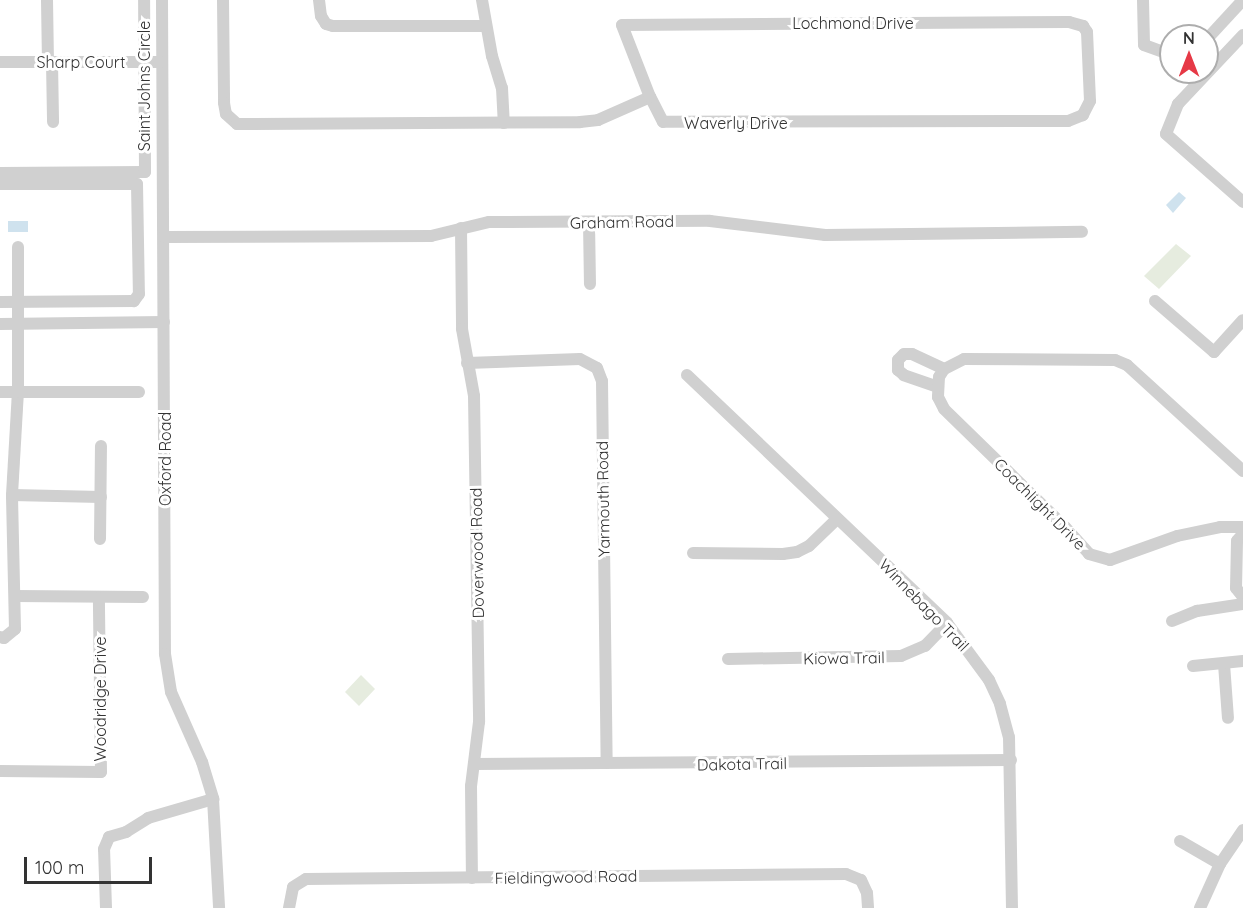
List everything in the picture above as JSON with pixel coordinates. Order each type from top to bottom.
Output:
[{"type":"street","points":[[47,0],[53,122]]},
{"type":"street","name":"Saint Johns Circle","points":[[144,0],[144,172]]},
{"type":"street","name":"Oxford Road","points":[[162,0],[167,674],[175,704],[202,762],[213,799],[219,908]]},
{"type":"street","points":[[223,0],[224,103],[230,120],[248,125],[598,120],[650,97]]},
{"type":"street","points":[[319,0],[321,16],[326,24],[333,26],[486,26]]},
{"type":"street","points":[[482,0],[486,26],[502,88],[504,123]]},
{"type":"street","points":[[1143,0],[1144,45],[1159,51]]},
{"type":"street","points":[[1219,26],[1243,0]]},
{"type":"street","name":"Lochmond Drive","points":[[622,26],[1069,22],[1083,26],[1088,38],[1090,101],[1083,116]]},
{"type":"street","name":"Waverly Drive","points":[[622,26],[658,117],[663,122],[672,124],[1068,121],[1083,116]]},
{"type":"street","points":[[1243,35],[1178,104],[1166,134],[1243,202]]},
{"type":"street","name":"Sharp Court","points":[[0,62],[162,62]]},
{"type":"street","name":"Saint Johns Circle","points":[[0,173],[163,172]]},
{"type":"street","points":[[0,184],[137,184],[139,298],[134,301],[0,302]]},
{"type":"street","name":"Graham Road","points":[[164,237],[431,236],[489,222],[710,220],[825,235],[1082,232]]},
{"type":"street","points":[[589,222],[590,284]]},
{"type":"street","name":"Doverwood Road","points":[[461,228],[462,329],[474,396],[476,509],[479,722],[471,786],[472,878]]},
{"type":"street","points":[[0,637],[4,638],[15,629],[12,495],[18,392],[18,247]]},
{"type":"street","points":[[1155,301],[1214,352],[1243,320]]},
{"type":"street","points":[[0,324],[164,322]]},
{"type":"street","points":[[944,369],[907,353],[898,360],[898,370],[904,375],[938,387],[944,369],[964,358],[1102,358],[1116,360],[1127,365],[1243,471]]},
{"type":"street","name":"Yarmouth Road","points":[[467,363],[580,359],[597,368],[602,381],[607,763]]},
{"type":"street","name":"Winnebago Trail","points":[[687,375],[947,623],[989,680],[1005,721],[1011,760],[1012,908]]},
{"type":"street","name":"Coachlight Drive","points":[[938,387],[938,398],[944,409],[1065,526],[1089,554],[1100,559],[1122,557],[1148,545],[1203,530],[1243,527]]},
{"type":"street","points":[[0,392],[139,392]]},
{"type":"street","points":[[100,540],[101,446]]},
{"type":"street","points":[[12,495],[101,497]]},
{"type":"street","points":[[693,553],[783,554],[797,552],[809,546],[837,519]]},
{"type":"street","points":[[1243,534],[1237,542],[1236,588],[1243,597]]},
{"type":"street","points":[[15,596],[143,597]]},
{"type":"street","name":"Woodridge Drive","points":[[0,771],[101,772],[99,598]]},
{"type":"street","points":[[1172,621],[1197,611],[1243,604]]},
{"type":"street","name":"Kiowa Trail","points":[[729,659],[901,656],[925,646],[947,623]]},
{"type":"street","points":[[1192,666],[1243,661]]},
{"type":"street","points":[[1224,664],[1228,718]]},
{"type":"street","name":"Dakota Trail","points":[[474,764],[1011,760]]},
{"type":"street","points":[[106,908],[104,849],[109,837],[126,832],[148,818],[213,799]]},
{"type":"street","points":[[1200,908],[1220,864],[1243,830]]},
{"type":"street","points":[[1180,841],[1220,864]]},
{"type":"street","name":"Fieldingwood Road","points":[[290,908],[293,887],[306,879],[846,874],[861,880],[867,893],[868,908]]},
{"type":"shaded area","points":[[1176,244],[1191,256],[1159,289],[1144,276]]},
{"type":"shaded area","points":[[361,675],[375,689],[359,706],[345,692]]},
{"type":"water","points":[[1179,192],[1186,198],[1173,213],[1166,205]]},
{"type":"water","points":[[8,221],[28,221],[28,232],[8,232]]}]
